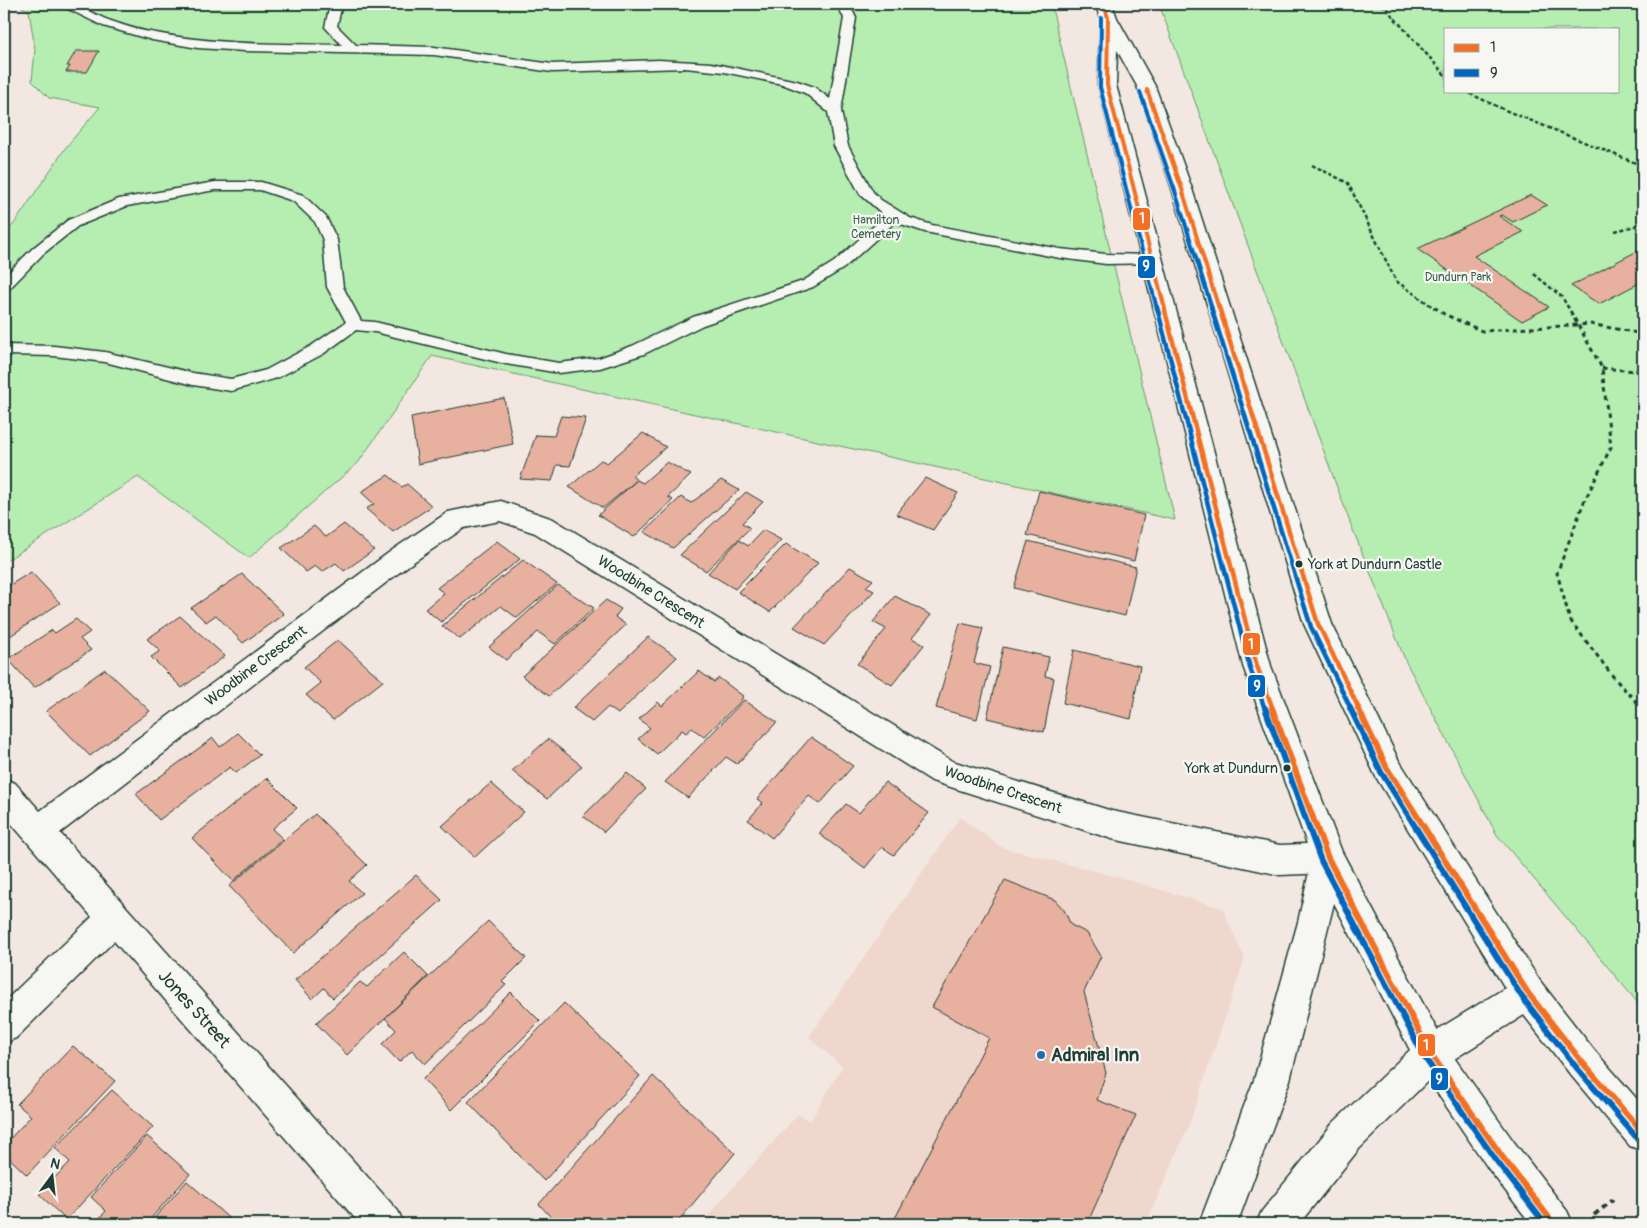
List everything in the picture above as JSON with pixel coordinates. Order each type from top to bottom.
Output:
[{"type":"main road","points":[[1106,11],[1107,85],[1257,666],[1328,858],[1431,1054],[1501,1155],[1554,1224]]},
{"type":"main road","points":[[1106,11],[1146,86],[1179,180],[1318,624],[1387,768],[1528,993],[1582,1062],[1643,1133]]},
{"type":"main road","name":"Woodbine Crescent","points":[[38,832],[400,558],[457,519],[501,511],[544,526],[943,772],[1112,825],[1280,860],[1328,858]]},
{"type":"main road","name":"Jones Street","points":[[4,793],[385,1224]]},
{"type":"main road","points":[[1218,1224],[1272,1080],[1314,922],[1328,858]]},
{"type":"main road","points":[[4,1026],[114,918]]},
{"type":"main road","points":[[1275,1224],[1346,1136],[1431,1054],[1528,993]]},
{"type":"lane","points":[[64,4],[86,16],[136,33],[224,48],[352,48],[436,51],[504,63],[554,68],[662,64],[726,67],[802,85],[820,95],[834,111]]},
{"type":"lane","points":[[336,4],[331,28],[352,48]]},
{"type":"lane","points":[[843,4],[850,18],[834,111],[841,146],[867,194],[894,215],[911,224],[1008,245],[1118,261],[1153,260]]},
{"type":"lane","points":[[4,286],[38,251],[73,223],[124,202],[215,186],[261,186],[298,198],[321,220],[330,240],[336,287],[354,322],[353,325]]},
{"type":"lane","points":[[4,350],[54,351],[105,356],[193,379],[231,385],[271,374],[317,350],[353,325],[375,327],[506,359],[559,368],[600,363],[638,350],[698,321],[808,284],[839,264],[894,215]]},
{"type":"path","points":[[1382,4],[1444,74]]},
{"type":"path","points":[[1466,92],[1504,110],[1643,166]]},
{"type":"path","points":[[1312,165],[1348,183],[1396,281],[1444,314],[1482,331],[1590,324],[1643,334]]},
{"type":"path","points":[[1615,231],[1643,224]]},
{"type":"path","points":[[1534,274],[1562,297],[1602,368],[1611,447],[1584,502],[1557,573],[1570,620],[1614,679],[1643,709]]},
{"type":"path","points":[[1602,368],[1636,371],[1643,365]]},
{"type":"path","points":[[1588,1219],[1613,1200]]},
{"type":"shaded area","points":[[960,817],[1001,847],[1122,878],[1222,908],[1245,958],[1189,1125],[1146,1224],[700,1224],[798,1114],[810,1121],[842,1067],[809,1037]]},
{"type":"green space","name":"Hamilton Cemetery","points":[[17,4],[1051,4],[1175,520],[432,356],[358,463],[249,558],[138,477],[4,562],[4,233],[14,224],[66,147],[100,107],[49,98],[32,81],[35,49],[29,11]]},
{"type":"green space","name":"Dundurn Park","points":[[1159,4],[1643,4],[1643,1009],[1497,835],[1406,662],[1351,525]]},
{"type":"building","points":[[76,51],[99,51],[87,72],[66,72],[70,66],[67,66]]},
{"type":"building","points":[[1531,195],[1547,205],[1513,222],[1502,215],[1499,216],[1523,232],[1474,256],[1549,307],[1522,321],[1417,249]]},
{"type":"building","points":[[1643,248],[1643,281],[1599,304],[1571,286]]},
{"type":"building","points":[[504,398],[513,444],[418,464],[411,417]]},
{"type":"building","points":[[561,416],[586,418],[570,466],[557,465],[552,481],[520,479],[536,435],[554,436]]},
{"type":"building","points":[[643,433],[666,447],[632,476],[637,480],[603,508],[569,487],[601,460],[607,463]]},
{"type":"building","points":[[667,462],[691,475],[668,497],[673,500],[634,537],[598,515],[637,480],[643,483]]},
{"type":"building","points":[[388,475],[402,487],[407,484],[432,506],[393,532],[366,509],[374,504],[361,492]]},
{"type":"building","points":[[925,478],[958,493],[933,530],[896,514]]},
{"type":"building","points":[[721,480],[739,490],[673,548],[644,532],[681,497],[691,503]]},
{"type":"building","points":[[1039,491],[1144,515],[1134,561],[1027,535]]},
{"type":"building","points":[[746,492],[763,502],[742,523],[750,528],[706,571],[680,555]]},
{"type":"building","points":[[344,524],[374,550],[344,571],[336,563],[322,572],[315,566],[306,572],[281,548],[314,526],[326,537]]},
{"type":"building","points":[[763,530],[781,540],[735,589],[708,573],[739,540],[748,546]]},
{"type":"building","points":[[497,541],[520,559],[441,622],[425,609],[444,593],[437,588]]},
{"type":"building","points":[[1028,541],[1136,567],[1125,616],[1014,588]]},
{"type":"building","points":[[786,544],[818,563],[770,612],[738,592]]},
{"type":"building","points":[[523,560],[557,584],[517,618],[501,606],[460,639],[442,626]]},
{"type":"building","points":[[850,567],[873,580],[866,587],[874,591],[824,645],[794,627]]},
{"type":"building","points":[[31,572],[60,603],[4,640],[4,599],[11,594],[5,588]]},
{"type":"building","points":[[242,574],[284,614],[243,643],[216,615],[206,622],[191,608]]},
{"type":"building","points":[[558,585],[594,608],[555,644],[538,632],[506,660],[489,647]]},
{"type":"building","points":[[895,596],[931,615],[912,638],[924,645],[892,685],[857,664],[886,629],[873,622]]},
{"type":"building","points":[[606,600],[621,609],[615,617],[626,625],[549,696],[522,676]]},
{"type":"building","points":[[180,616],[225,656],[182,688],[151,657],[160,651],[147,639]]},
{"type":"building","points":[[76,619],[90,632],[80,639],[91,650],[34,688],[8,659],[52,630],[55,633]]},
{"type":"building","points":[[960,623],[983,628],[974,663],[990,667],[977,719],[936,708]]},
{"type":"building","points":[[648,637],[677,657],[618,714],[608,707],[592,722],[573,708]]},
{"type":"building","points":[[338,640],[383,681],[333,720],[306,695],[321,683],[304,667]]},
{"type":"building","points":[[1003,647],[1049,657],[1045,676],[1054,678],[1044,732],[987,718]]},
{"type":"building","points":[[1074,650],[1140,666],[1131,719],[1063,703]]},
{"type":"building","points":[[105,669],[150,711],[90,756],[46,711]]},
{"type":"building","points":[[699,671],[714,682],[719,678],[743,696],[741,701],[704,737],[692,728],[686,733],[682,730],[657,754],[638,739],[650,728],[639,719],[658,702],[662,706]]},
{"type":"building","points":[[744,700],[777,722],[737,764],[726,757],[688,798],[665,782]]},
{"type":"building","points":[[238,733],[260,755],[236,773],[230,767],[159,820],[136,794],[213,738],[220,747]]},
{"type":"building","points":[[811,737],[853,766],[820,804],[809,796],[772,838],[748,820],[763,803],[757,799]]},
{"type":"building","points":[[548,739],[582,766],[547,799],[512,771]]},
{"type":"building","points":[[627,773],[646,789],[604,832],[583,816]]},
{"type":"building","points":[[267,778],[297,808],[272,829],[283,839],[233,881],[192,838]]},
{"type":"building","points":[[885,782],[929,813],[894,855],[882,847],[865,868],[819,834],[846,804],[859,813]]},
{"type":"building","points":[[491,783],[524,812],[475,857],[442,826]]},
{"type":"building","points":[[315,814],[367,865],[349,881],[362,893],[293,953],[229,886]]},
{"type":"building","points":[[416,875],[442,900],[333,998],[324,988],[312,999],[295,980]]},
{"type":"building","name":"Admiral Inn","points":[[1005,880],[1055,900],[1064,910],[1071,925],[1087,933],[1101,956],[1084,992],[1106,1073],[1097,1100],[1136,1115],[1087,1224],[892,1224],[989,1038],[932,1007]]},
{"type":"building","points":[[488,921],[526,958],[502,982],[506,985],[425,1064],[412,1050],[399,1062],[382,1044],[396,1030],[385,1018]]},
{"type":"building","points":[[404,952],[428,976],[347,1055],[316,1023],[360,982],[367,987]]},
{"type":"building","points":[[511,992],[540,1021],[451,1110],[423,1079]]},
{"type":"building","points":[[564,1003],[640,1076],[544,1181],[468,1102]]},
{"type":"building","points":[[73,1046],[115,1081],[27,1175],[4,1153],[4,1145],[31,1116],[17,1104]]},
{"type":"building","points":[[653,1076],[735,1153],[676,1224],[557,1224],[539,1204]]},
{"type":"building","points":[[112,1090],[153,1127],[66,1220],[39,1194],[70,1162],[55,1148]]},
{"type":"building","points":[[147,1136],[190,1174],[146,1224],[94,1224],[106,1211],[91,1197]]},
{"type":"building","points":[[187,1181],[233,1222],[232,1224],[149,1224]]},
{"type":"transit line","name":"1","points":[[1104,4],[1108,18],[1107,85],[1257,666],[1328,858],[1431,1054],[1501,1155],[1554,1224]]},
{"type":"transit line","name":"9","points":[[1101,18],[1100,87],[1250,668],[1321,861],[1425,1058],[1495,1159],[1545,1224]]},
{"type":"transit line","name":"1","points":[[1147,90],[1182,189],[1318,624],[1387,768],[1528,993],[1582,1062],[1643,1133]]},
{"type":"transit line","name":"9","points":[[1140,92],[1175,191],[1311,627],[1381,772],[1522,997],[1576,1067],[1637,1138]]},
{"type":"place","name":"York at Dundurn Castle","points":[[1299,564]]},
{"type":"place","name":"York at Dundurn","points":[[1287,768]]},
{"type":"place","name":"Admiral Inn","points":[[1041,1055]]}]
